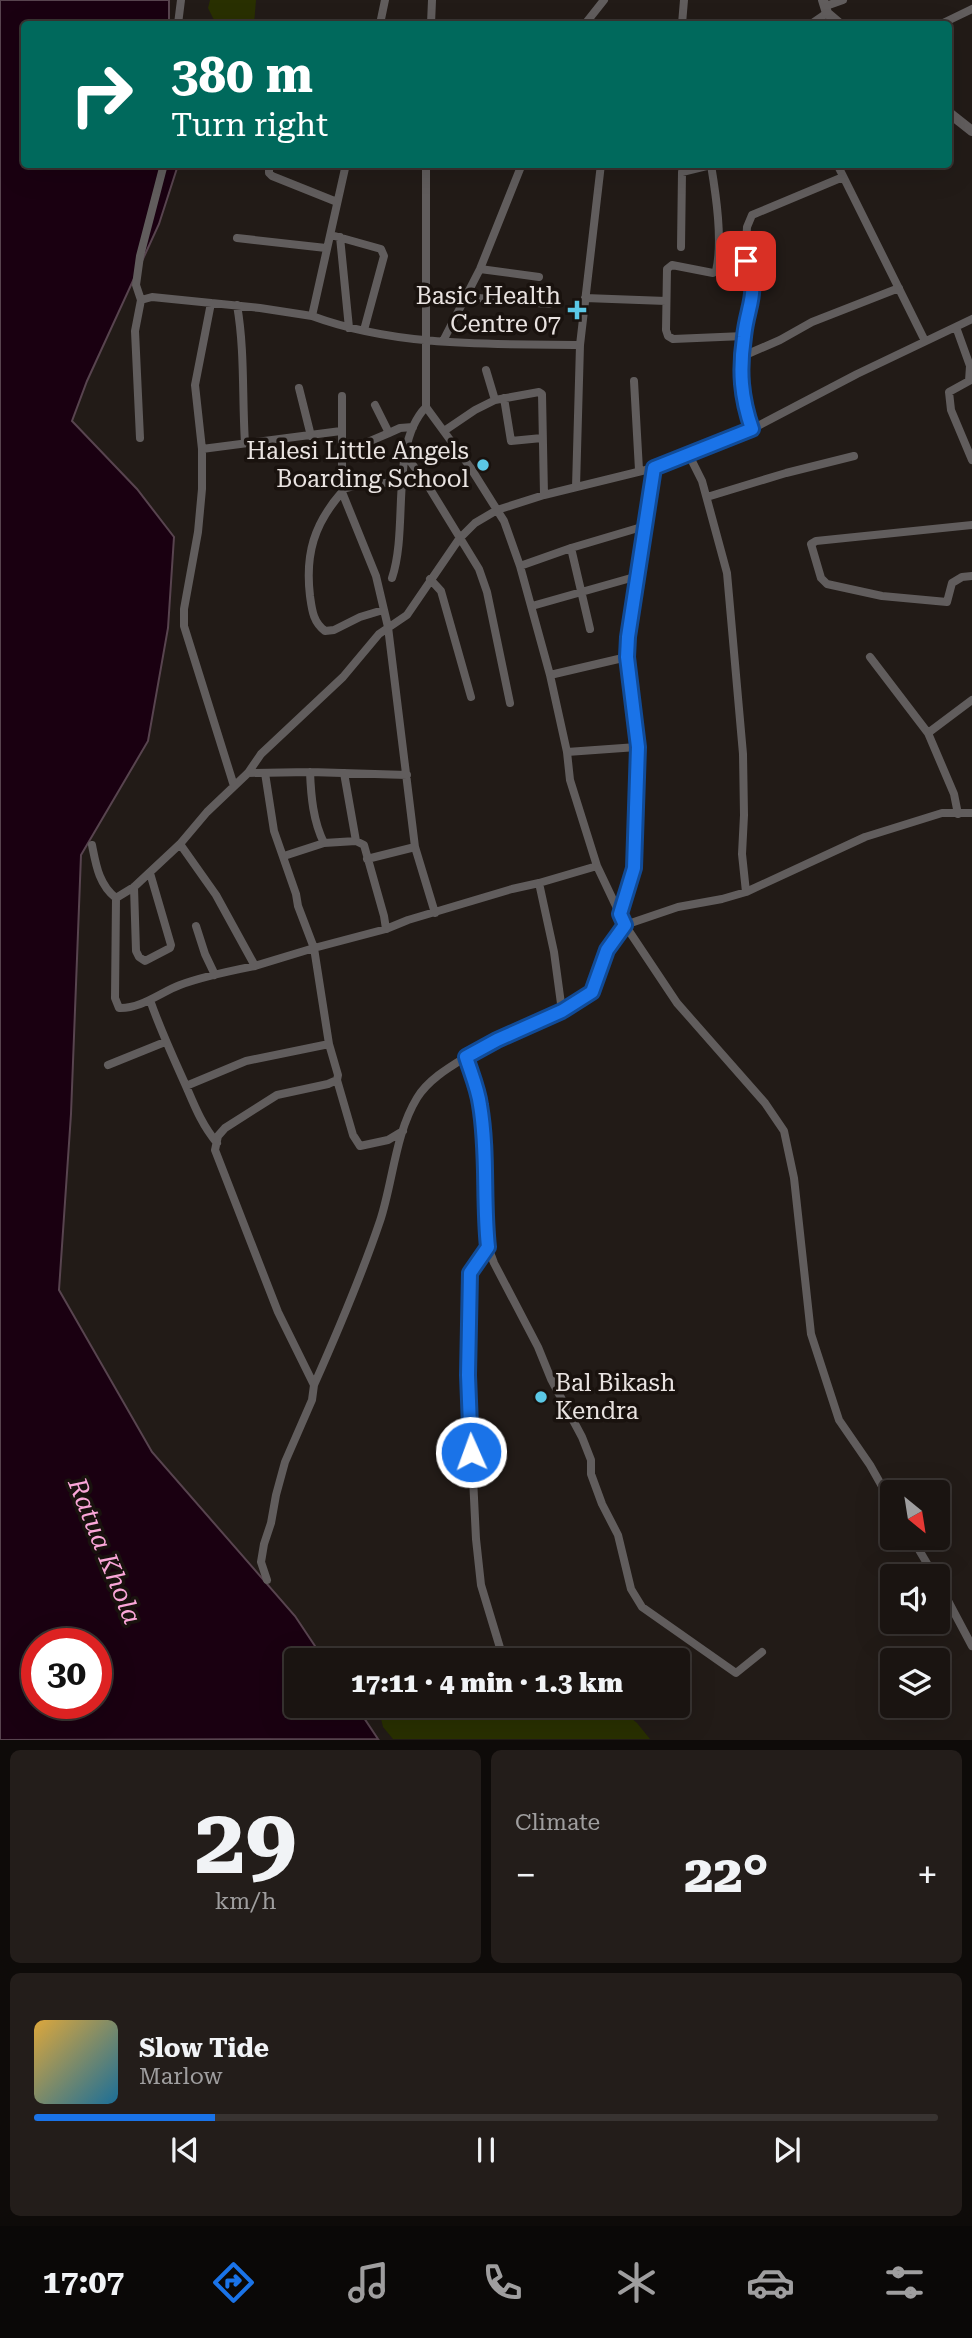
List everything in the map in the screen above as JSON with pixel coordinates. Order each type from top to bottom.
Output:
[{"type":"street","points":[[178,21],[181,0]]},
{"type":"street","points":[[381,21],[385,0]]},
{"type":"street","points":[[431,21],[432,0]]},
{"type":"street","points":[[587,21],[604,0]]},
{"type":"street","points":[[682,21],[684,0]]},
{"type":"street","points":[[813,21],[825,7],[843,0]]},
{"type":"street","points":[[825,7],[837,21]]},
{"type":"street","points":[[947,21],[972,9]]},
{"type":"street","points":[[952,115],[972,131]]},
{"type":"street","points":[[140,438],[135,331],[141,300],[136,285],[140,256],[163,168]]},
{"type":"street","points":[[270,168],[272,176],[337,202]]},
{"type":"street","points":[[345,168],[337,202],[336,236],[349,328]]},
{"type":"street","points":[[426,168],[426,407],[470,467],[504,521],[520,566],[550,675],[568,752],[570,780],[597,866],[625,925],[677,1003],[765,1103],[784,1130],[794,1178],[811,1334],[839,1420],[880,1483]]},
{"type":"street","points":[[443,341],[480,269],[520,168]]},
{"type":"street","points":[[576,487],[580,345],[600,168]]},
{"type":"street","points":[[681,247],[682,172],[700,168]]},
{"type":"street","points":[[713,168],[718,262],[716,271],[713,273],[672,265],[667,269],[666,330],[668,336],[673,339],[744,336]]},
{"type":"street","points":[[839,168],[925,341]]},
{"type":"street","points":[[752,429],[741,385],[744,336],[754,286],[746,261],[747,228],[752,215],[844,177]]},
{"type":"street","points":[[312,316],[326,248],[336,236]]},
{"type":"street","points":[[336,236],[381,249],[384,256],[364,330]]},
{"type":"street","points":[[237,238],[326,248]]},
{"type":"street","points":[[718,262],[746,261]]},
{"type":"street","points":[[480,269],[539,277]]},
{"type":"street","points":[[743,356],[812,322],[900,288]]},
{"type":"street","points":[[141,300],[152,297],[237,305],[312,316],[349,328],[395,337],[580,345]]},
{"type":"street","points":[[467,297],[549,304]]},
{"type":"street","points":[[584,298],[666,301]]},
{"type":"street","points":[[211,303],[195,385],[202,449],[202,489],[184,626],[234,786]]},
{"type":"street","points":[[237,305],[243,344],[242,403],[245,443]]},
{"type":"street","points":[[116,898],[134,887],[180,844],[207,812],[248,773],[261,754],[343,677],[388,627],[407,615],[459,539],[475,523],[497,510],[544,495],[654,468],[689,455],[752,429],[972,319]]},
{"type":"street","points":[[956,327],[970,366],[969,381],[949,392],[951,410],[971,457]]},
{"type":"street","points":[[486,370],[500,399],[511,441],[542,438]]},
{"type":"street","points":[[634,381],[639,470]]},
{"type":"street","points":[[299,388],[311,436]]},
{"type":"street","points":[[444,431],[475,410],[500,399],[539,392],[542,394],[544,495]]},
{"type":"street","points":[[342,396],[342,491],[370,558],[388,627],[415,847],[435,913]]},
{"type":"street","points":[[375,405],[389,433]]},
{"type":"street","points":[[392,578],[399,540],[405,454],[418,415],[426,407]]},
{"type":"street","points":[[342,453],[400,428],[413,427]]},
{"type":"street","points":[[202,449],[341,431]]},
{"type":"street","points":[[405,454],[479,569],[487,593],[510,703]]},
{"type":"street","points":[[689,455],[707,497],[727,573],[743,754],[742,854],[746,892]]},
{"type":"street","points":[[707,497],[786,473],[854,457]]},
{"type":"street","points":[[620,914],[634,868],[638,747],[627,657],[654,468]]},
{"type":"street","points":[[383,610],[360,617],[334,630],[325,631],[313,617],[309,557],[315,534],[328,508],[342,491],[366,483],[403,483]]},
{"type":"street","points":[[972,525],[816,541],[811,544],[821,578],[827,584],[882,596],[947,602],[952,583],[962,577],[972,576]]},
{"type":"street","points":[[520,566],[645,526]]},
{"type":"street","points":[[571,548],[590,629]]},
{"type":"street","points":[[531,607],[638,576]]},
{"type":"street","points":[[430,579],[441,591],[471,697]]},
{"type":"street","points":[[550,675],[627,657]]},
{"type":"street","points":[[870,657],[928,733],[954,794],[958,814]]},
{"type":"street","points":[[928,733],[972,700]]},
{"type":"street","points":[[568,752],[638,747]]},
{"type":"street","points":[[310,772],[316,818],[324,843]]},
{"type":"street","points":[[248,773],[407,775]]},
{"type":"street","points":[[265,773],[274,831],[314,948],[329,1044],[353,1135],[360,1146],[388,1140],[403,1131]]},
{"type":"street","points":[[344,773],[356,841]]},
{"type":"street","points":[[267,1580],[261,1562],[285,1462],[312,1400],[314,1385],[353,1295],[380,1219],[403,1131],[417,1098],[423,1091],[447,1069],[466,1057],[562,1011],[592,992],[607,950],[625,925],[678,907],[746,892],[865,837],[942,813],[972,813]]},
{"type":"street","points":[[284,856],[324,843],[356,841],[363,845],[386,929]]},
{"type":"street","points":[[180,844],[216,895],[255,966]]},
{"type":"street","points":[[92,845],[102,883],[116,898]]},
{"type":"street","points":[[367,859],[415,847]]},
{"type":"street","points":[[116,898],[115,998],[120,1008],[126,1009],[180,985],[386,929],[512,889],[597,866]]},
{"type":"street","points":[[134,887],[136,951],[145,961],[171,945],[150,873]]},
{"type":"street","points":[[539,883],[554,952],[562,1011]]},
{"type":"street","points":[[197,926],[205,954],[215,975]]},
{"type":"street","points":[[150,1000],[165,1042],[204,1127],[217,1143]]},
{"type":"street","points":[[108,1065],[165,1042]]},
{"type":"street","points":[[186,1086],[246,1061],[329,1044]]},
{"type":"street","points":[[466,1057],[480,1103],[487,1188],[485,1220],[488,1247],[582,1437],[602,1504],[618,1535],[631,1589],[642,1607],[736,1674],[762,1652]]},
{"type":"street","points":[[314,1385],[278,1312],[215,1150],[218,1136],[225,1128],[277,1095],[337,1080]]},
{"type":"street","points":[[488,1247],[470,1273],[468,1375],[476,1539],[481,1585],[500,1648]]},
{"type":"street","points":[[950,1605],[972,1646]]},
{"type":"green space","points":[[210,0],[256,0],[254,21],[214,21],[208,8]]},
{"type":"green space","points":[[381,1718],[631,1718],[650,1739],[393,1739],[383,1727]]},
{"type":"water","name":"Ratua Khola","points":[[0,0],[169,0],[169,21],[21,21],[21,168],[177,168],[159,224],[87,381],[72,421],[137,489],[174,537],[168,628],[148,741],[81,855],[71,1114],[59,1290],[152,1452],[295,1616],[316,1648],[284,1648],[284,1718],[364,1718],[378,1739],[0,1740]]},
{"type":"place","name":"Basic Health Centre 07","points":[[577,310]]},
{"type":"place","name":"Halesi Little Angels Boarding School","points":[[483,465]]},
{"type":"place","name":"Bal Bikash Kendra","points":[[541,1397]]},
{"type":"route","points":[[471,1452],[468,1375],[470,1273],[488,1247],[485,1220],[487,1188],[480,1103],[466,1057],[562,1011],[592,992],[607,950],[625,925],[620,914],[634,868],[638,747],[627,657],[628,637],[654,468],[752,429],[741,385],[744,336],[754,286],[746,261]]}]
